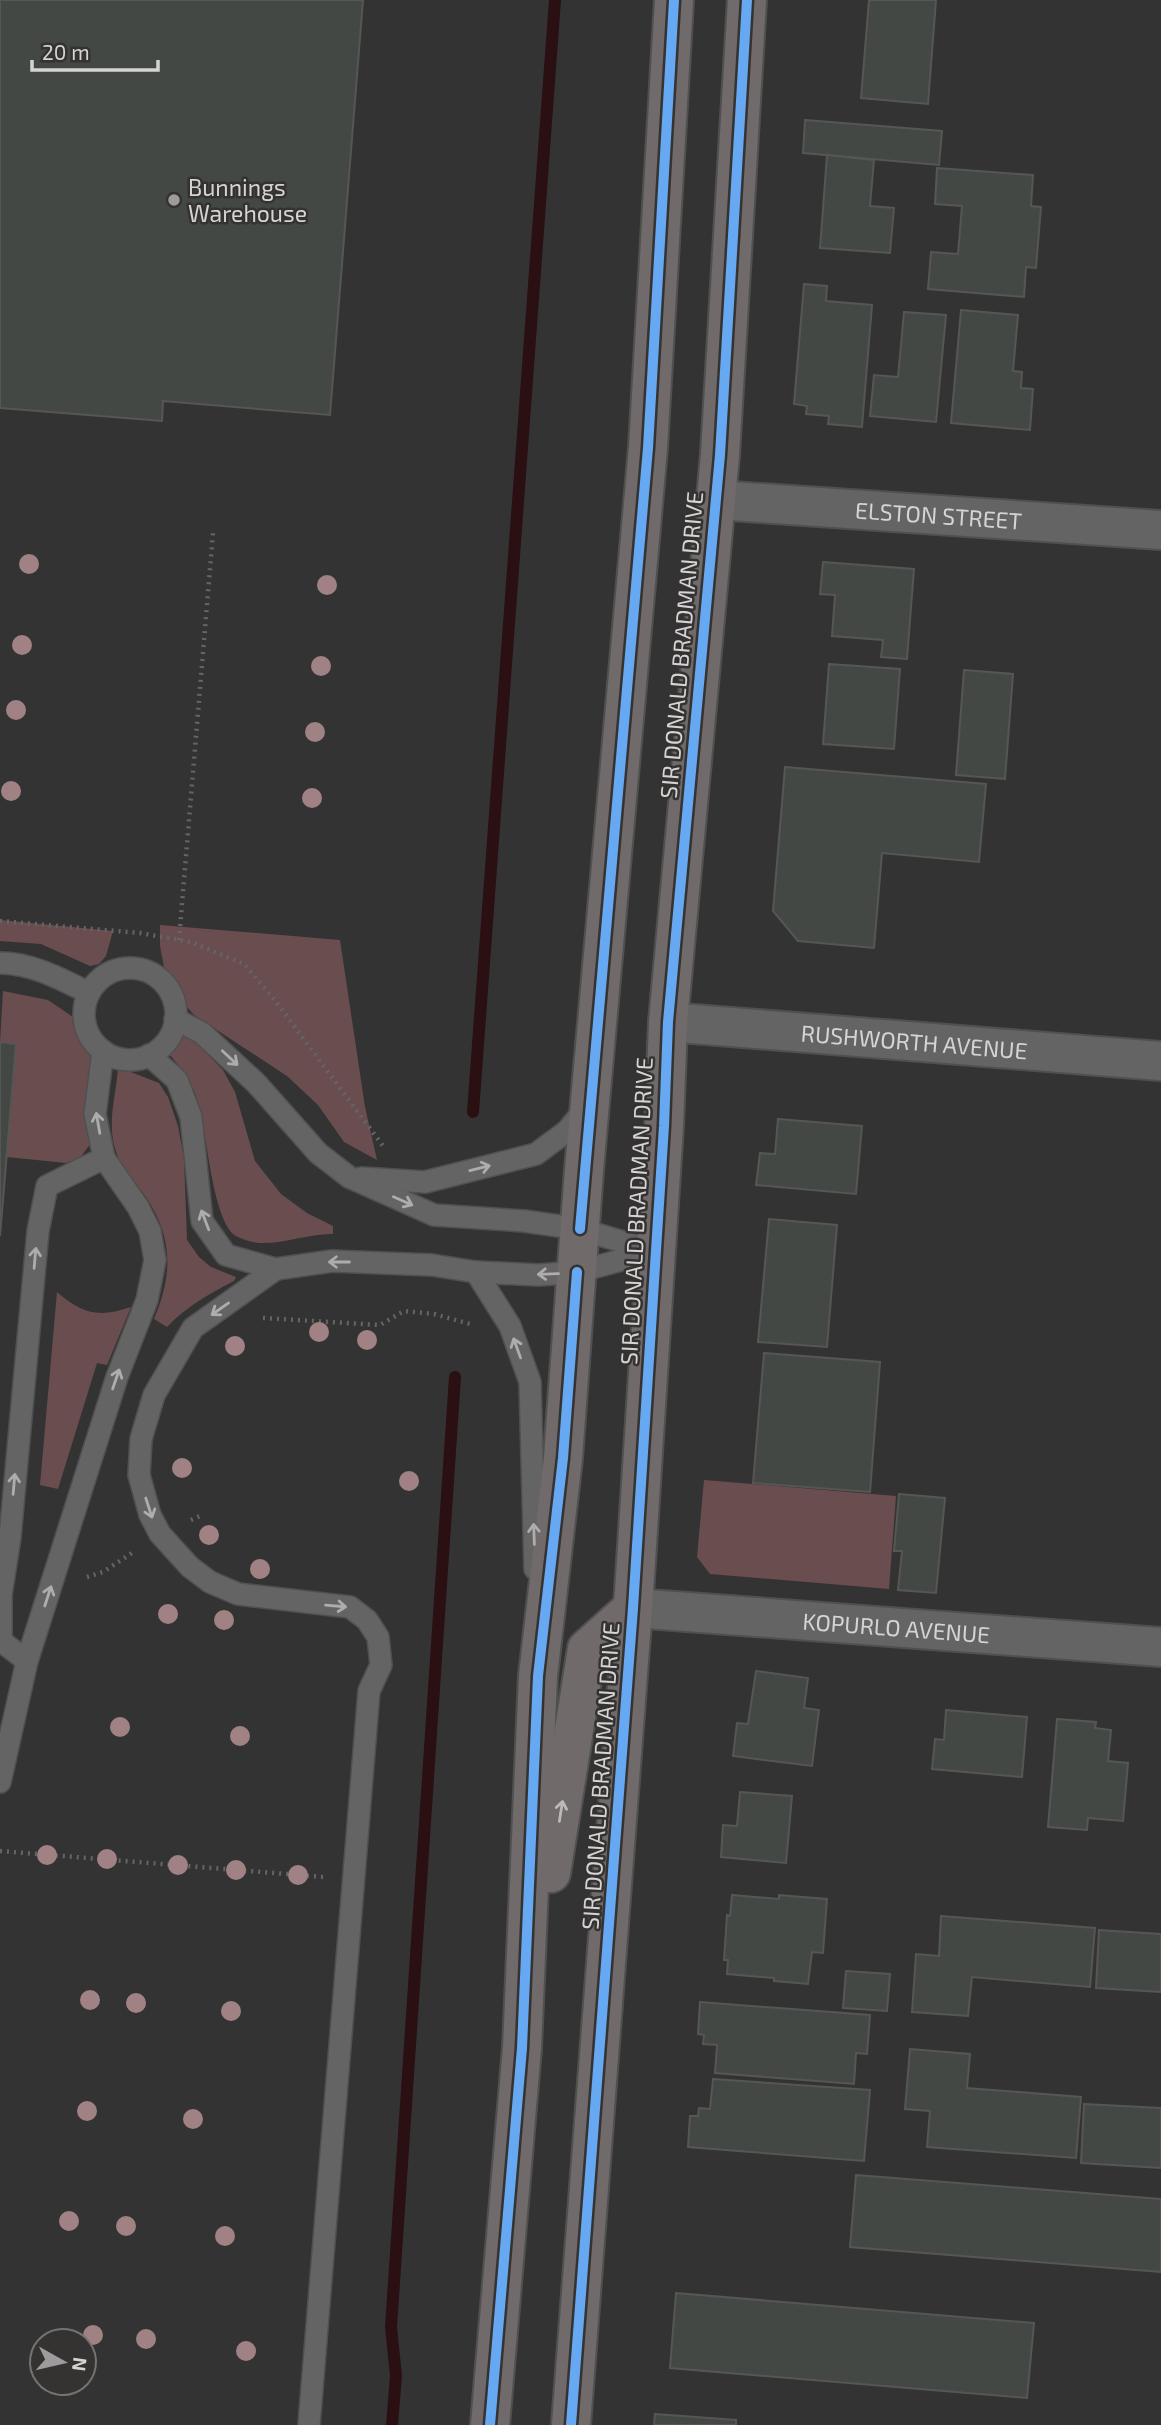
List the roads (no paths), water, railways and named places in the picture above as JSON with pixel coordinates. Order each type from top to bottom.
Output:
[{"type":"main road","points":[[490,2425],[522,2048],[538,1676],[563,1458],[590,1103],[648,448],[674,0]]},
{"type":"main road","name":"SIR DONALD BRADMAN DRIVE","points":[[571,2425],[634,1608],[668,1022],[720,456],[747,0]]},
{"type":"main road","points":[[522,2048],[587,1649],[634,1608]]},
{"type":"street","name":"ELSTON STREET","points":[[715,499],[1161,530]]},
{"type":"street","name":"RUSHWORTH AVENUE","points":[[668,1022],[1161,1061]]},
{"type":"street","name":"KOPURLO AVENUE","points":[[634,1608],[1161,1647]]},
{"type":"lane","points":[[0,963],[47,972],[89,993]]},
{"type":"lane","points":[[125,968],[139,969],[153,975],[165,985],[173,998],[175,1019],[167,1041],[142,1058],[127,1060],[103,1051],[90,1037],[85,1023],[84,1008],[89,993],[97,981],[125,968]]},
{"type":"lane","points":[[175,1019],[202,1033],[256,1083],[318,1153],[348,1177],[433,1215],[524,1221],[580,1229],[655,1251]]},
{"type":"lane","points":[[0,1782],[27,1661],[117,1377],[146,1300],[155,1260],[150,1231],[138,1207],[104,1158],[95,1114],[103,1051]]},
{"type":"lane","points":[[149,1055],[177,1080],[191,1117],[202,1221],[226,1255],[276,1269],[332,1261],[432,1265],[476,1272],[519,1273],[577,1272],[655,1251]]},
{"type":"lane","points":[[348,1177],[425,1182],[536,1154],[567,1132],[590,1103]]},
{"type":"lane","points":[[27,1661],[1,1641],[1,1595],[10,1537],[38,1231],[47,1186],[104,1158]]},
{"type":"lane","points":[[276,1269],[193,1328],[154,1395],[141,1439],[139,1475],[150,1515],[160,1534],[190,1567],[210,1582],[238,1594],[350,1607],[368,1620],[378,1637],[381,1665],[369,1691],[309,2425]]},
{"type":"lane","points":[[476,1272],[510,1326],[530,1382],[538,1676]]},
{"type":"waterway","points":[[473,1112],[555,0]]},
{"type":"waterway","points":[[392,2425],[396,2376],[391,2327],[455,1377]]},
{"type":"place","name":"Bunnings Warehouse","points":[[174,200]]}]
